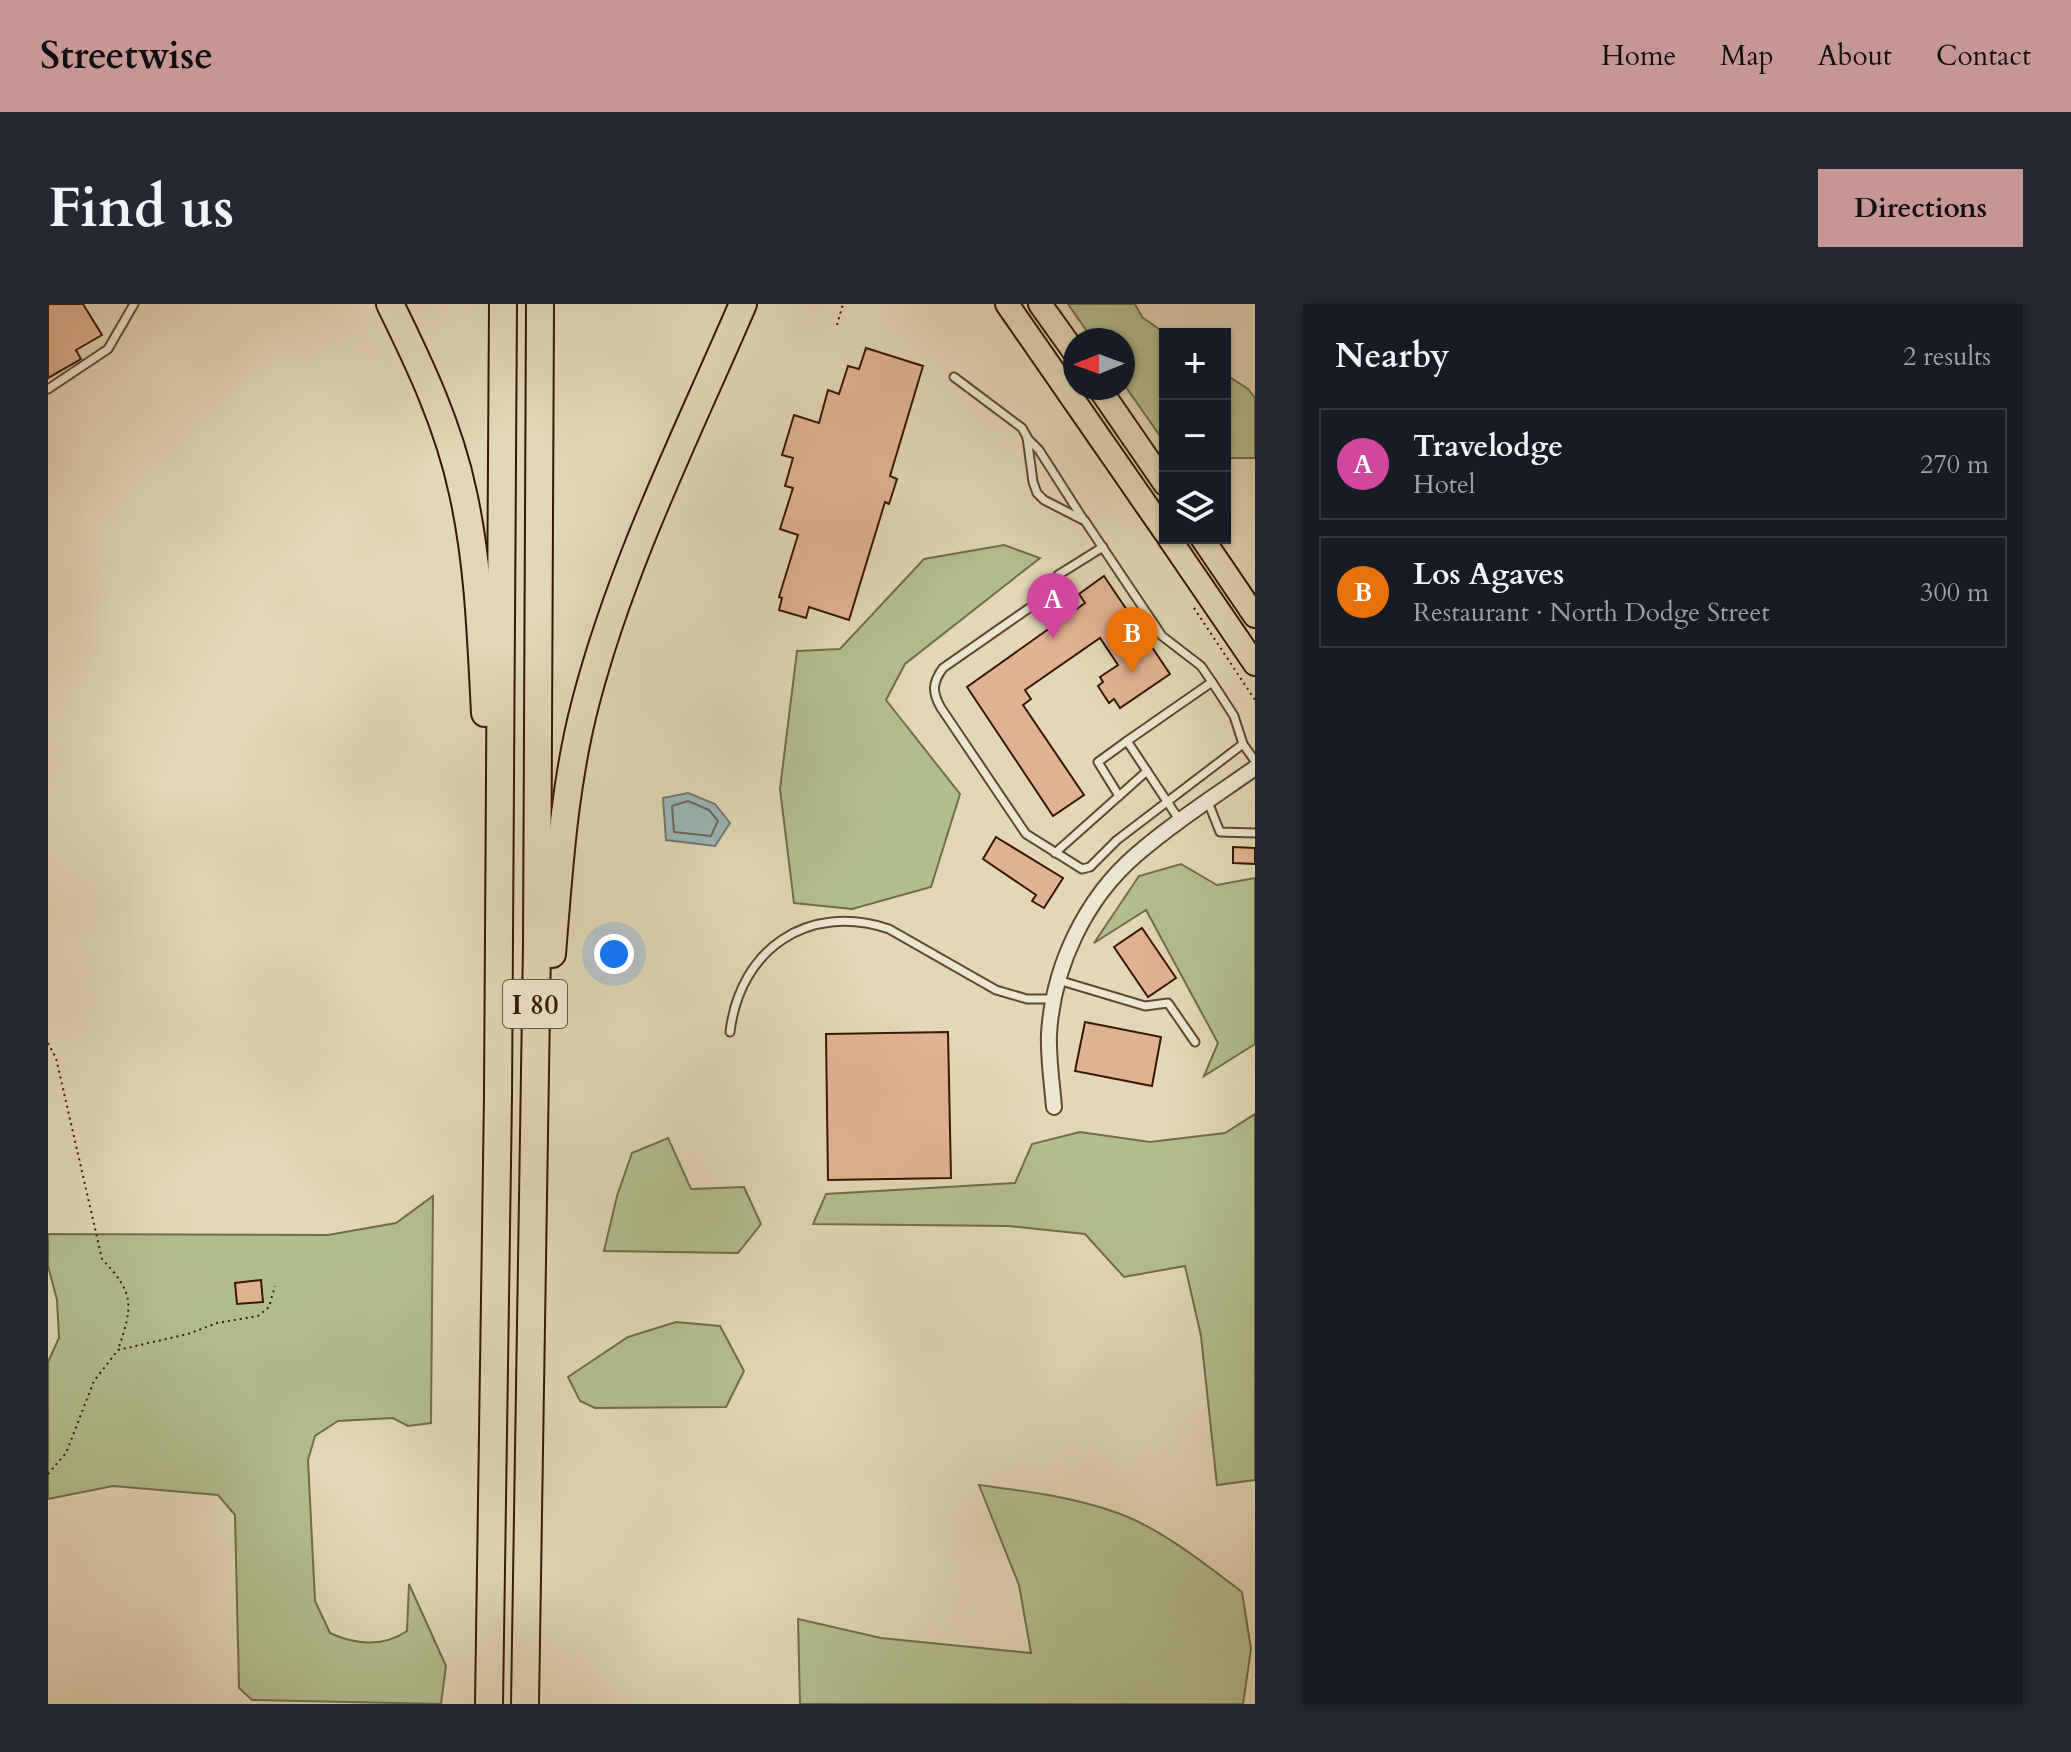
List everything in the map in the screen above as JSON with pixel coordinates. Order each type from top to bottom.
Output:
[{"type":"highway","points":[[390,304],[437,406],[463,491],[476,571],[487,761],[500,839]]},
{"type":"highway","name":"I 80","points":[[489,1704],[503,304]]},
{"type":"highway","name":"I 80","points":[[525,1704],[540,304]]},
{"type":"highway","points":[[534,1028],[552,957],[562,828],[593,676],[631,565],[743,304]]},
{"type":"main road","points":[[1007,304],[1159,523]]},
{"type":"main road","points":[[1040,304],[1063,336]]},
{"type":"main road","points":[[1107,400],[1159,475]]},
{"type":"main road","points":[[1173,544],[1255,664]]},
{"type":"main road","points":[[1206,544],[1255,616]]},
{"type":"street","points":[[1054,1107],[1049,1058],[1054,999],[1070,946],[1097,899],[1133,857],[1255,768]]},
{"type":"lane","points":[[48,389],[108,349],[134,304]]},
{"type":"lane","points":[[954,377],[1012,420],[1039,450],[1162,636],[1201,666],[1234,716],[1243,744],[1255,761]]},
{"type":"lane","points":[[1027,437],[1037,493],[1044,500],[1085,521]]},
{"type":"lane","points":[[1103,547],[1058,575],[1055,590],[943,668],[934,680],[934,694],[941,708],[1026,834],[1082,869],[1090,867],[1117,840],[1243,744]]},
{"type":"lane","points":[[1119,796],[1098,762],[1212,682]]},
{"type":"lane","points":[[1127,741],[1180,821]]},
{"type":"lane","points":[[1055,853],[1147,771]]},
{"type":"lane","points":[[1208,802],[1220,832],[1255,833]]},
{"type":"lane","points":[[730,1032],[732,1012],[742,986],[757,962],[771,948],[803,929],[842,921],[866,922],[889,929],[1009,996],[1054,999]]},
{"type":"lane","points":[[1058,980],[1145,1006],[1168,1003],[1195,1042]]},
{"type":"path","points":[[837,325],[843,304]]},
{"type":"path","points":[[48,1043],[56,1058],[102,1259],[121,1279],[130,1299],[127,1325],[118,1350],[94,1381],[66,1453],[48,1474]]},
{"type":"path","points":[[118,1350],[188,1334],[217,1323],[258,1316],[269,1307],[275,1286]]},
{"type":"green space","points":[[1068,304],[1135,304],[1142,317],[1159,329],[1159,434],[1135,400],[1135,328],[1085,328]]},
{"type":"green space","points":[[1231,378],[1248,389],[1255,398],[1255,458],[1231,458]]},
{"type":"green space","points":[[1004,545],[1040,558],[905,664],[886,700],[960,794],[931,887],[852,909],[794,903],[780,789],[797,651],[840,649],[924,559]]},
{"type":"green space","points":[[1181,864],[1217,885],[1255,878],[1255,1044],[1204,1076],[1218,1043],[1146,910],[1094,943],[1139,876]]},
{"type":"green space","points":[[1255,1114],[1255,1480],[1217,1485],[1201,1336],[1185,1266],[1124,1277],[1085,1234],[1008,1226],[813,1224],[826,1194],[1015,1183],[1032,1144],[1080,1132],[1150,1142],[1225,1133]]},
{"type":"green space","points":[[668,1138],[691,1189],[744,1187],[761,1224],[738,1253],[604,1251],[617,1196],[632,1153]]},
{"type":"green space","points":[[433,1196],[431,1423],[408,1426],[393,1418],[338,1421],[315,1436],[308,1460],[315,1601],[330,1633],[359,1642],[379,1642],[407,1631],[409,1584],[446,1666],[441,1704],[252,1700],[239,1688],[235,1515],[218,1495],[113,1486],[48,1499],[48,1362],[59,1338],[57,1300],[48,1266],[48,1234],[328,1235],[396,1223]]},
{"type":"green space","points":[[676,1322],[720,1326],[744,1371],[726,1407],[595,1408],[580,1401],[568,1377],[628,1337]]},
{"type":"green space","points":[[979,1485],[1063,1498],[1129,1518],[1180,1546],[1242,1592],[1251,1649],[1243,1704],[800,1704],[798,1619],[881,1638],[1031,1653],[1019,1585]]},
{"type":"water","points":[[688,793],[715,804],[730,823],[715,846],[666,840],[663,798]]},
{"type":"building","points":[[48,304],[83,304],[102,335],[76,350],[81,359],[48,378]]},
{"type":"building","points":[[866,348],[923,366],[890,476],[897,479],[889,504],[885,502],[849,620],[809,607],[806,618],[779,610],[782,598],[779,597],[798,535],[780,529],[793,488],[785,486],[793,458],[782,455],[794,415],[819,423],[828,390],[839,394],[848,366],[859,369]]},
{"type":"building","points":[[1104,576],[1170,674],[1120,708],[1114,699],[1109,703],[1098,686],[1103,682],[1100,677],[1118,665],[1100,638],[1025,690],[1031,699],[1023,705],[1084,795],[1053,816],[967,687],[1085,603],[1079,594]]},
{"type":"building","points":[[996,837],[1063,878],[1044,908],[1032,901],[1036,895],[983,859]]},
{"type":"building","points":[[1233,847],[1255,848],[1255,864],[1233,863]]},
{"type":"building","points":[[1142,928],[1176,978],[1148,997],[1114,947]]},
{"type":"building","points":[[1085,1022],[1161,1037],[1152,1086],[1075,1071]]},
{"type":"building","points":[[948,1032],[951,1178],[828,1180],[826,1034]]},
{"type":"building","points":[[261,1280],[263,1302],[237,1304],[235,1283]]},
{"type":"place","name":"Travelodge","points":[[1053,639]]},
{"type":"place","name":"Los Agaves","points":[[1132,673]]}]
